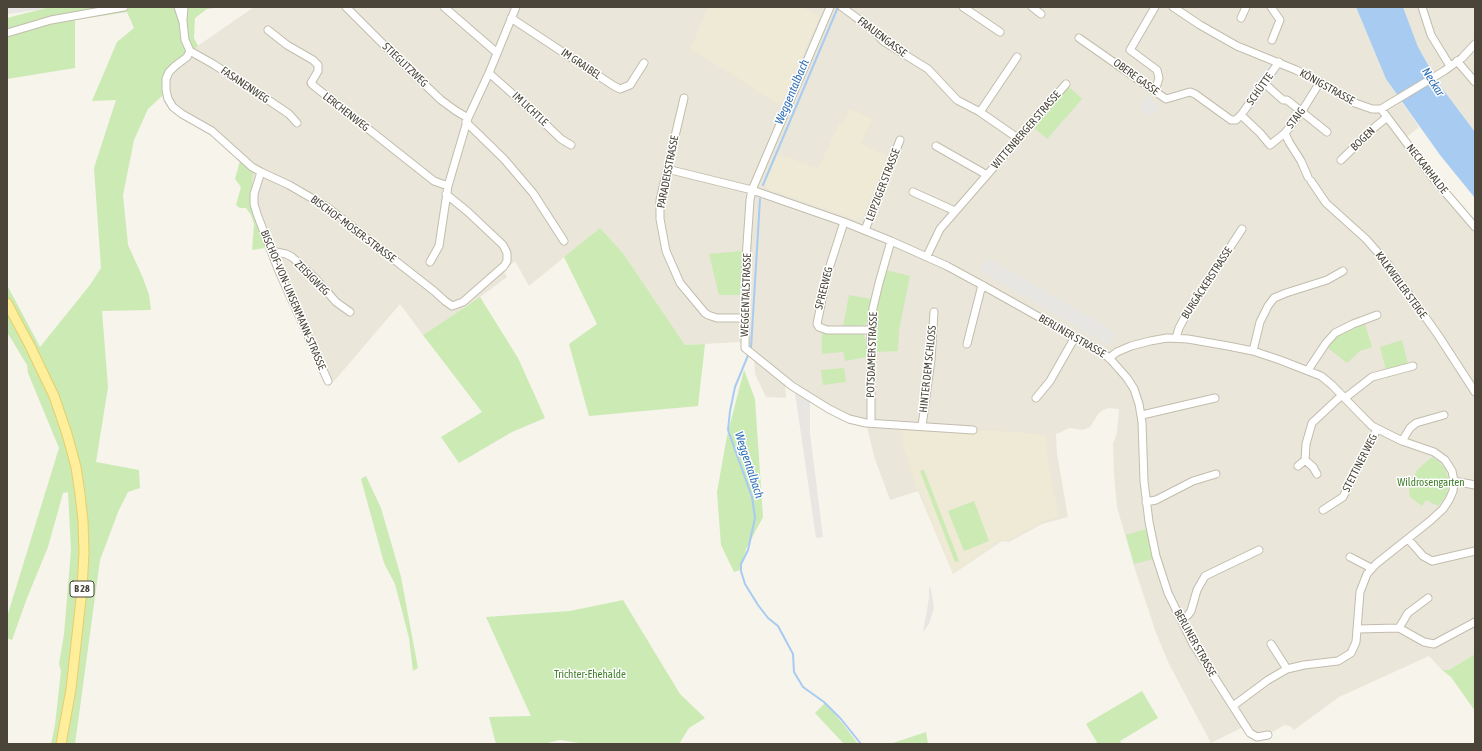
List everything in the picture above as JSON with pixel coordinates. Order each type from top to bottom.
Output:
[{"type":"main road","name":"B 28","points":[[7,303],[54,396],[76,467],[80,494],[84,552],[82,590],[72,689],[61,744]]},
{"type":"street","points":[[7,33],[51,20],[124,7]]},
{"type":"street","points":[[178,7],[185,40],[190,51]]},
{"type":"street","points":[[182,22],[184,7]]},
{"type":"street","name":"STIEGLITZWEG","points":[[346,7],[441,100],[467,120],[504,159],[533,192],[564,241]]},
{"type":"street","points":[[444,7],[496,52]]},
{"type":"street","points":[[430,262],[439,246],[446,194],[467,120],[489,73],[496,52],[516,7]]},
{"type":"street","name":"WEGGENTALSTRASSE","points":[[830,7],[752,190],[746,253],[745,348],[792,386],[829,409],[849,419],[870,423],[974,430]]},
{"type":"street","points":[[963,7],[1000,32]]},
{"type":"street","points":[[1032,7],[1042,14]]},
{"type":"street","points":[[1154,91],[1159,78],[1156,70],[1130,50],[1155,7]]},
{"type":"street","name":"KÖNIGSTRASSE","points":[[1173,7],[1200,25],[1237,46],[1278,62],[1320,82],[1355,103],[1368,108],[1381,109]]},
{"type":"street","points":[[1184,13],[1188,7]]},
{"type":"street","points":[[1241,18],[1246,7]]},
{"type":"street","points":[[1422,7],[1431,35],[1450,66]]},
{"type":"street","name":"FRAUENGASSE","points":[[845,8],[858,20],[873,30],[883,41],[928,69],[957,100],[980,112],[1019,139]]},
{"type":"street","points":[[1272,9],[1280,20],[1272,40]]},
{"type":"street","name":"IM GRAIBEL","points":[[511,18],[620,89],[630,85],[644,63]]},
{"type":"street","name":"LERCHENWEG","points":[[268,30],[287,45],[313,60],[318,65],[318,71],[311,83],[314,86],[434,181],[448,186]]},
{"type":"street","name":"OBERE GASSE","points":[[1079,38],[1166,99],[1190,92],[1195,94],[1227,118],[1231,120],[1238,118]]},
{"type":"street","points":[[1381,109],[1457,62],[1475,44]]},
{"type":"street","name":"FASANENWEG","points":[[190,51],[252,89],[288,114],[297,123]]},
{"type":"street","name":"BISCHOF-MOSER-STRASSE","points":[[190,51],[188,57],[175,66],[169,72],[166,79],[168,99],[174,107],[182,114],[212,131],[252,167],[290,185],[327,207],[452,306],[463,302],[504,266],[507,261],[507,253],[503,245],[468,212],[446,194]]},
{"type":"street","points":[[980,112],[1017,57]]},
{"type":"street","name":"SCHÜTTE","points":[[1278,62],[1238,118],[1260,132],[1270,145],[1285,132]]},
{"type":"street","points":[[1457,62],[1475,81]]},
{"type":"street","name":"IM LICHTLE","points":[[489,73],[561,139],[571,145]]},
{"type":"street","name":"STAIG","points":[[1315,188],[1285,132],[1302,112],[1320,82]]},
{"type":"street","points":[[1264,83],[1283,100],[1287,100],[1327,132]]},
{"type":"street","name":"WITTENBERGER STRASSE","points":[[927,256],[940,229],[1066,84]]},
{"type":"street","name":"PARADEISSTRASSE","points":[[684,98],[660,200],[660,218],[666,251],[680,283],[708,315],[717,318],[745,318]]},
{"type":"street","name":"NECKARHALDE","points":[[1381,109],[1386,118],[1433,178],[1475,227]]},
{"type":"street","name":"BOGEN","points":[[1341,160],[1386,118]]},
{"type":"street","name":"LEIPZIGER STRASSE","points":[[865,230],[900,140]]},
{"type":"street","name":"WITTENBERGER STRASSE","points":[[936,146],[987,175]]},
{"type":"street","name":"BERLINER STRASSE","points":[[667,169],[752,190],[844,222],[892,241],[927,256],[982,284],[1109,358],[1128,378],[1137,396],[1142,415],[1143,472],[1146,502],[1156,556],[1168,593],[1193,644],[1253,736],[1268,736]]},
{"type":"street","name":"BISCHOF-VON-LINSENMANN-STRASSE","points":[[261,172],[254,194],[254,204],[271,251],[328,381]]},
{"type":"street","name":"KALKWEILER STEIGE","points":[[1315,188],[1330,207],[1366,239],[1390,266],[1438,335],[1475,392]]},
{"type":"street","points":[[913,192],[955,211]]},
{"type":"street","name":"SPREEWEG","points":[[844,222],[827,275],[817,324],[819,327],[827,330],[871,330]]},
{"type":"street","name":"BURGÄCKERSTRASSE","points":[[1176,338],[1185,317],[1242,229]]},
{"type":"street","name":"POTSDAMER STRASSE","points":[[870,423],[871,330],[876,296],[892,241]]},
{"type":"street","name":"ZEISIGWEG","points":[[271,251],[286,254],[292,257],[315,278],[336,302],[350,312]]},
{"type":"street","points":[[1253,351],[1260,322],[1274,298],[1327,280],[1343,271]]},
{"type":"street","points":[[967,344],[982,284]]},
{"type":"street","name":"HINTER DEM SCHLOSS","points":[[922,426],[931,360],[934,312]]},
{"type":"street","points":[[1308,370],[1326,343],[1335,333],[1377,315]]},
{"type":"street","points":[[1036,398],[1050,381],[1075,337]]},
{"type":"street","points":[[1109,358],[1117,352],[1137,344],[1158,339],[1176,338],[1213,343],[1253,351],[1308,370],[1327,381],[1363,418],[1377,429],[1440,456],[1449,465],[1452,471],[1454,491],[1446,505],[1438,514],[1371,568],[1367,574],[1361,586],[1356,642],[1353,651],[1343,659],[1287,669],[1268,680],[1233,706]]},
{"type":"street","points":[[1318,474],[1306,460],[1306,444],[1312,423],[1372,377],[1413,366]]},
{"type":"street","points":[[1142,415],[1215,398]]},
{"type":"street","points":[[1402,440],[1410,428],[1416,423],[1444,415]]},
{"type":"street","name":"STETTINER WEG","points":[[1323,510],[1343,497],[1377,429]]},
{"type":"street","points":[[1298,466],[1306,460]]},
{"type":"street","points":[[1146,502],[1156,500],[1193,481],[1216,474]]},
{"type":"street","points":[[1454,481],[1475,485]]},
{"type":"street","points":[[1408,539],[1423,556],[1432,561],[1475,551]]},
{"type":"street","points":[[1181,620],[1191,611],[1197,590],[1205,576],[1259,550]]},
{"type":"street","points":[[1350,557],[1371,568]]},
{"type":"street","points":[[1399,628],[1408,613],[1428,598]]},
{"type":"street","points":[[1357,629],[1399,628],[1424,642],[1434,644],[1475,622]]},
{"type":"street","points":[[1271,644],[1287,669]]},
{"type":"shaded area","points":[[7,7],[42,7],[43,9],[7,14]]},
{"type":"shaded area","points":[[254,7],[1356,7],[1386,79],[1419,127],[1406,138],[1475,231],[1475,654],[1449,670],[1442,670],[1429,656],[1339,697],[1294,730],[1290,726],[1284,725],[1268,735],[1260,737],[1245,726],[1211,743],[1168,662],[1155,630],[1117,507],[1113,444],[1117,433],[1119,409],[1109,408],[1103,410],[1098,414],[1090,427],[1083,430],[1070,428],[1056,434],[1057,454],[1068,517],[1042,524],[1009,542],[1002,541],[953,574],[918,491],[890,500],[874,456],[866,423],[855,421],[785,381],[786,398],[766,397],[755,374],[754,356],[740,342],[685,345],[623,253],[600,228],[529,286],[515,261],[504,271],[507,277],[423,335],[400,304],[329,387],[265,248],[251,205],[253,173],[210,134],[171,109],[162,96],[166,68]]},
{"type":"shaded area","points":[[708,7],[801,7],[820,16],[781,104],[767,98],[690,49]]},
{"type":"shaded area","points":[[1403,7],[1475,7],[1475,132],[1442,88],[1431,70],[1418,47]]},
{"type":"shaded area","points":[[1269,63],[1273,66],[1252,94],[1248,90]]},
{"type":"shaded area","points":[[1278,68],[1282,71],[1242,124],[1238,121]]},
{"type":"shaded area","points":[[1148,95],[1159,107],[1150,117],[1140,108],[1142,106],[1140,104]]},
{"type":"shaded area","points":[[849,109],[872,119],[861,144],[889,157],[862,218],[856,220],[766,188],[764,183],[777,154],[818,168],[840,122],[843,123]]},
{"type":"shaded area","points":[[988,258],[1117,333],[1110,346],[980,271]]},
{"type":"shaded area","points":[[795,393],[810,402],[810,433],[823,537],[816,538]]},
{"type":"shaded area","points":[[902,427],[1020,432],[1046,436],[1048,463],[1059,516],[1042,522],[1009,540],[1000,541],[953,573],[919,490],[916,487],[903,446]]},
{"type":"shaded area","points":[[929,586],[931,589],[934,608],[929,624],[923,632],[929,598]]},
{"type":"green space","points":[[50,7],[220,7],[207,9],[195,18],[194,38],[198,46],[166,69],[162,96],[148,109],[134,140],[123,195],[128,245],[143,278],[149,295],[151,310],[102,311],[108,387],[96,462],[139,470],[140,488],[128,492],[118,512],[100,560],[75,744],[51,744],[55,725],[61,671],[59,664],[64,634],[71,550],[68,492],[63,493],[48,547],[12,640],[7,638],[7,617],[59,448],[28,373],[27,365],[7,332],[7,285],[40,347],[90,285],[101,268],[94,168],[116,100],[92,101],[117,42],[134,28],[127,12],[75,20],[75,68],[7,79],[7,18]]},
{"type":"green space","points":[[1069,87],[1082,99],[1047,139],[1033,127]]},
{"type":"green space","points":[[240,161],[253,173],[251,205],[265,248],[252,250],[254,224],[251,215],[246,208],[240,208],[236,205],[241,187],[235,179]]},
{"type":"green space","points":[[600,228],[623,253],[685,345],[705,344],[698,406],[589,416],[569,344],[597,324],[564,257]]},
{"type":"green space","points":[[742,251],[740,295],[719,295],[709,254]]},
{"type":"green space","points":[[886,270],[910,276],[899,330],[898,351],[875,352],[875,324],[879,295]]},
{"type":"green space","points":[[849,295],[871,299],[867,322],[865,325],[843,327]]},
{"type":"green space","points":[[480,297],[518,358],[545,418],[512,432],[459,463],[441,437],[482,412],[423,335]]},
{"type":"green space","points":[[1365,324],[1372,347],[1360,351],[1347,363],[1327,347],[1333,339]]},
{"type":"green space","points":[[822,333],[863,334],[866,340],[867,357],[845,361],[843,352],[822,354]]},
{"type":"green space","points":[[1402,340],[1408,364],[1386,370],[1380,347]]},
{"type":"green space","points":[[844,368],[846,382],[823,385],[821,370]]},
{"type":"green space","points":[[744,370],[755,399],[763,517],[746,549],[740,570],[734,572],[721,545],[717,492],[727,436]]},
{"type":"green space","name":"Wildrosengarten","points":[[1432,457],[1445,468],[1449,481],[1447,494],[1438,506],[1426,500],[1422,506],[1410,497],[1409,486],[1417,470]]},
{"type":"green space","points":[[924,470],[959,561],[955,562],[920,471]]},
{"type":"green space","points":[[366,476],[381,508],[401,577],[418,668],[413,671],[409,638],[395,584],[384,563],[361,479]]},
{"type":"green space","points":[[974,501],[989,541],[964,551],[948,511]]},
{"type":"green space","points":[[1146,529],[1154,559],[1134,564],[1126,535]]},
{"type":"green space","name":"Trichter-Ehehalde","points":[[623,600],[680,694],[705,718],[689,728],[679,744],[586,744],[560,740],[543,744],[496,744],[489,717],[531,716],[486,617],[570,611]]},
{"type":"green space","points":[[1475,654],[1475,711],[1451,677],[1442,670],[1449,670]]},
{"type":"green space","points":[[1142,691],[1158,718],[1120,741],[1122,744],[1098,744],[1086,724]]},
{"type":"green space","points":[[825,703],[858,744],[844,744],[815,713]]},
{"type":"green space","points":[[926,732],[928,744],[890,744]]},
{"type":"water","name":"Neckar","points":[[1356,7],[1403,7],[1418,47],[1431,70],[1442,88],[1475,132],[1475,198],[1440,155],[1386,79]]},
{"type":"waterway","name":"Weggentalbach","points":[[763,185],[838,7]]},
{"type":"waterway","name":"Weggentalbach","points":[[760,199],[751,348],[735,387],[728,430],[752,497],[755,518],[748,550],[741,564],[741,571],[745,584],[758,605],[768,618],[778,626],[793,654],[794,672],[803,687],[824,702],[841,719],[861,744]]}]
